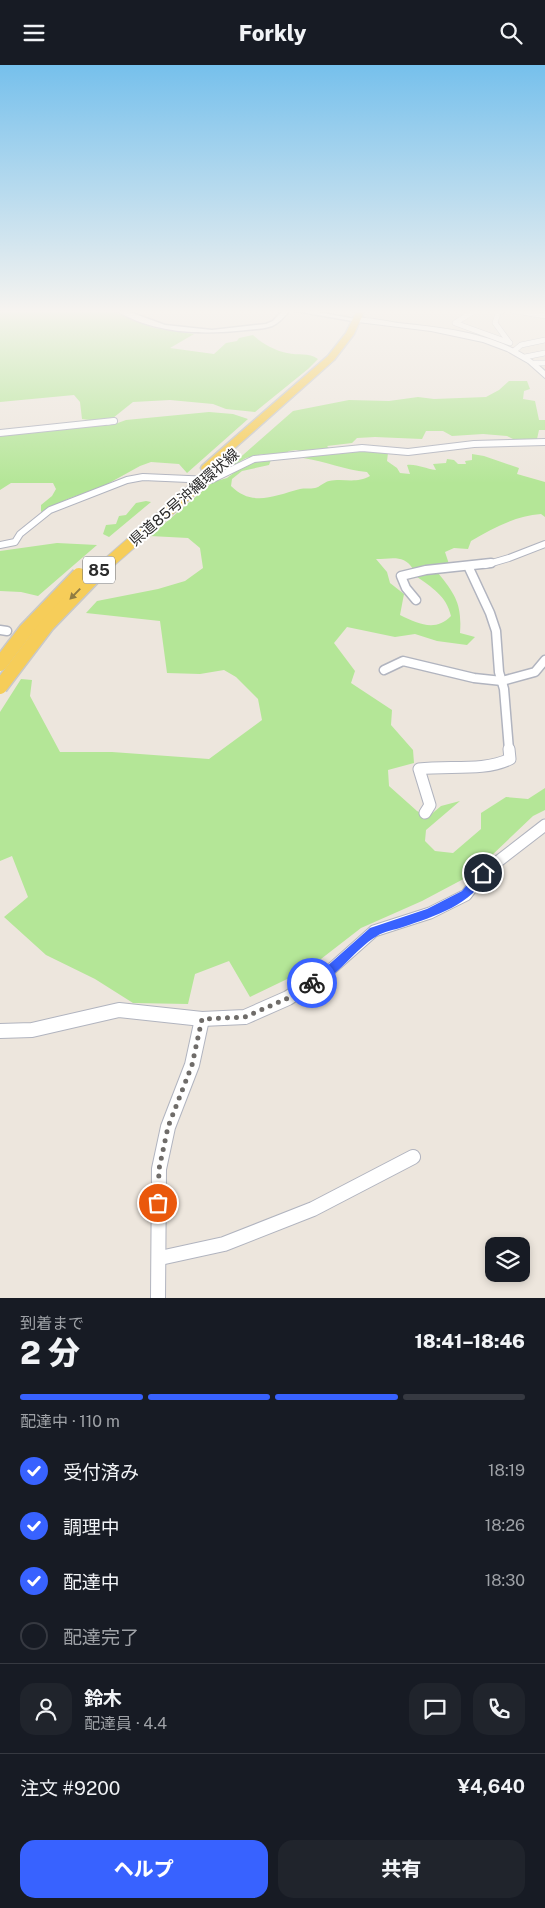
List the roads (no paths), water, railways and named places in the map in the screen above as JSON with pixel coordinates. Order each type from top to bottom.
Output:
[{"type":"main road","name":"県道85号沖縄環状線","points":[[0,687],[41,631],[93,575],[211,468],[330,368]]},
{"type":"main road","name":"県道85号沖縄環状線","points":[[0,664],[26,630],[81,573],[211,468]]},
{"type":"street","points":[[0,433],[114,421]]},
{"type":"street","points":[[0,545],[15,542],[20,534],[50,510],[135,479],[150,477],[211,480],[224,475],[245,461],[254,459],[355,449],[408,452],[474,444],[545,442]]},
{"type":"street","points":[[416,599],[406,588],[401,576],[418,571],[469,568],[498,563],[545,544]]},
{"type":"street","points":[[425,813],[430,805],[419,769],[497,765],[510,759],[504,689],[499,672],[496,631],[490,613],[469,568]]},
{"type":"street","points":[[384,670],[403,661],[474,678],[502,681],[534,673],[545,660]]},
{"type":"street","points":[[0,1031],[32,1031],[119,1010],[202,1019],[245,1017],[288,998],[329,971],[374,931],[430,913],[466,895],[483,873],[545,825]]},
{"type":"street","points":[[158,1298],[160,1258],[158,1238],[159,1169],[168,1127],[192,1065],[202,1019]]},
{"type":"street","points":[[160,1258],[224,1244],[313,1209],[413,1157]]}]
